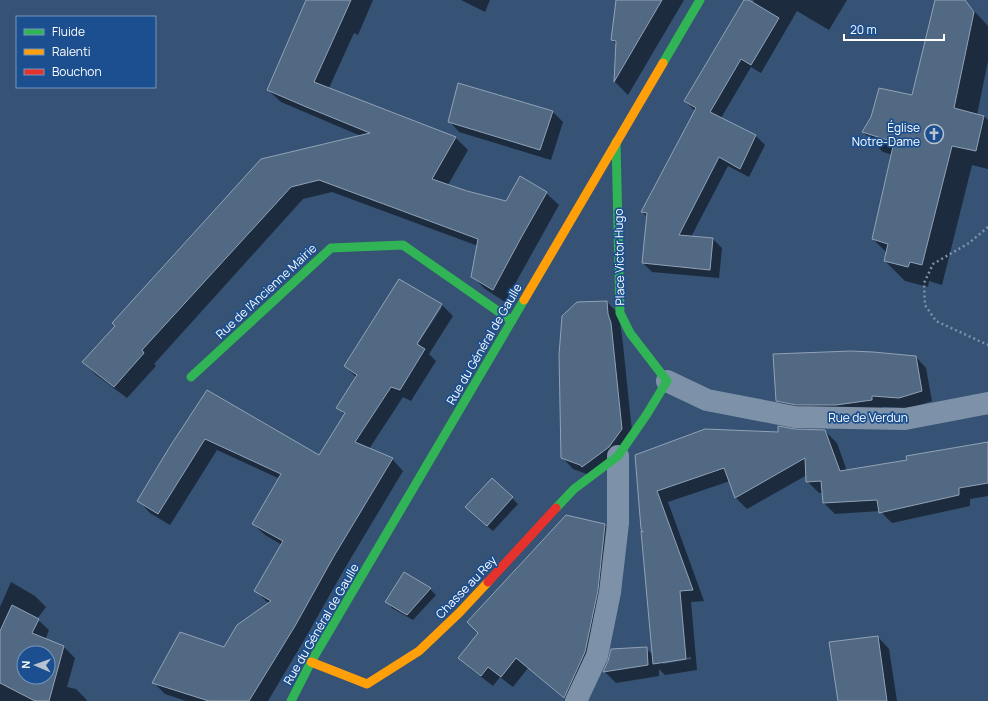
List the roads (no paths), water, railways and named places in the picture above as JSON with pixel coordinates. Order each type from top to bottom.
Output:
[{"type":"street","name":"Rue du Général de Gaulle","points":[[291,701],[311,662],[700,0]]},
{"type":"street","name":"Place Victor Hugo","points":[[616,142],[620,313],[630,333],[667,381],[707,400],[794,418]]},
{"type":"street","name":"Rue de l'Ancienne Mairie","points":[[191,377],[331,248],[403,244],[512,321]]},
{"type":"street","points":[[576,701],[597,656],[610,592],[618,523],[618,456],[647,414],[667,381]]},
{"type":"street","name":"Rue de Verdun","points":[[794,418],[905,419],[988,403]]},
{"type":"street","name":"Chasse au Rey","points":[[311,662],[367,684],[419,651],[459,613],[574,489],[618,456]]},
{"type":"place","name":"Église Notre-Dame","points":[[934,134]]}]
